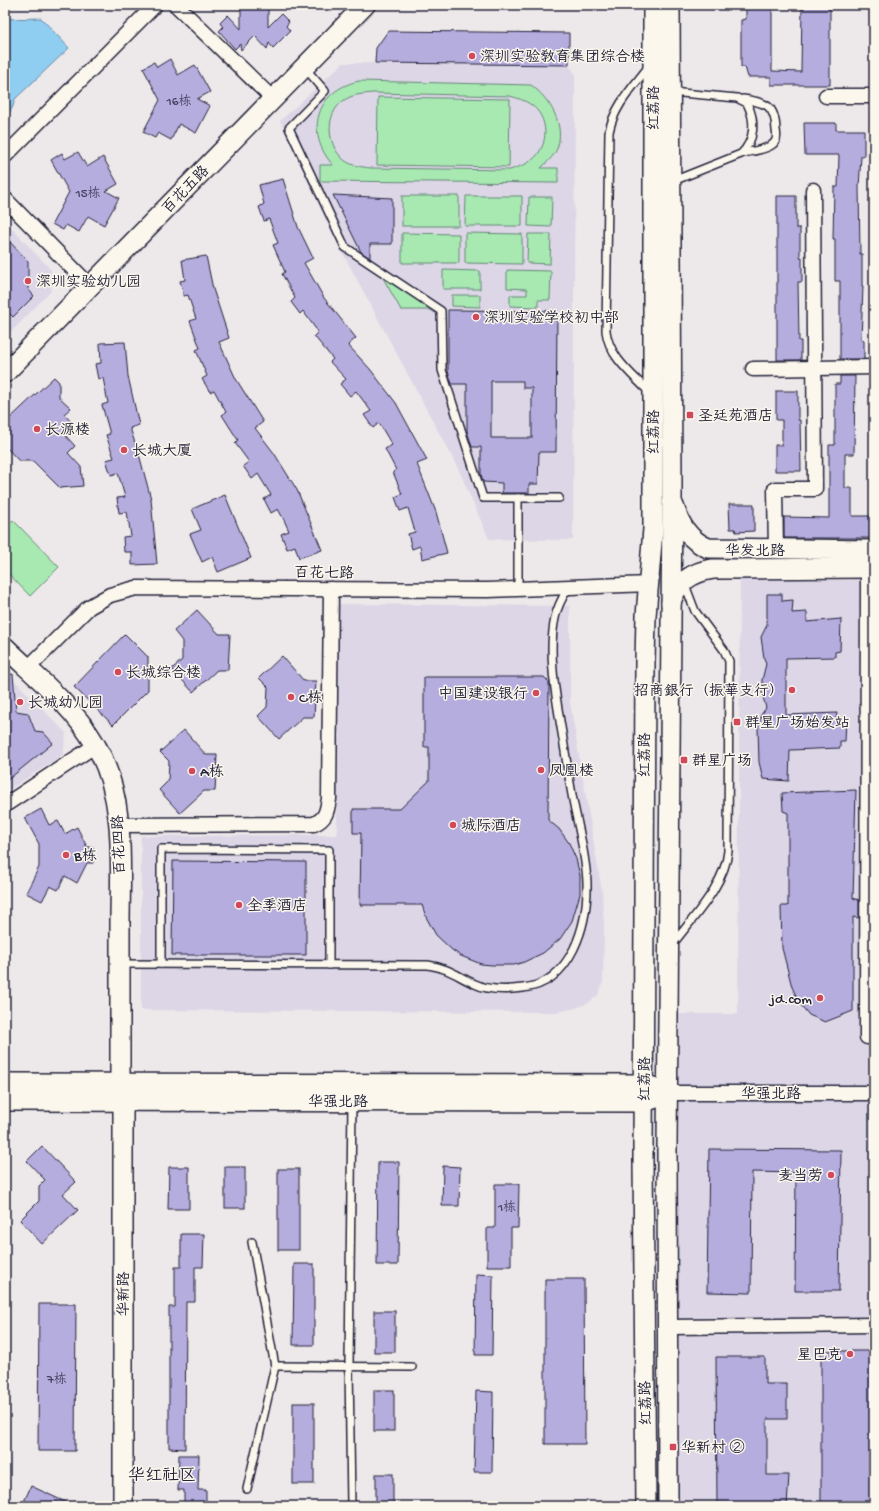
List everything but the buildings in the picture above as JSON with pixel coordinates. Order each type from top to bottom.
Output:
[{"type":"main road","name":"百花五路","points":[[5,373],[365,5]]},
{"type":"main road","name":"红荔路","points":[[646,1506],[644,1093],[645,663],[646,616],[650,584],[653,529],[653,5]]},
{"type":"main road","name":"红荔路","points":[[668,1506],[667,1148],[669,1093],[670,606],[672,492],[670,5]]},
{"type":"main road","name":"华发北路","points":[[672,492],[674,505],[680,523],[686,532],[699,545],[718,550],[874,550]]},
{"type":"main road","name":"华发北路","points":[[670,606],[681,575],[702,571],[718,568],[871,568]]},
{"type":"main road","name":"百花四路","points":[[5,647],[76,717],[96,745],[114,792],[119,825],[120,1082]]},
{"type":"main road","name":"华强北路","points":[[5,1083],[120,1082],[669,1093]]},
{"type":"main road","name":"华新路","points":[[120,1082],[124,1101],[123,1506]]},
{"type":"main road","name":"华强北路","points":[[5,1101],[352,1101],[644,1093]]},
{"type":"street","points":[[5,156],[155,5]]},
{"type":"street","points":[[176,5],[273,99]]},
{"type":"street","points":[[826,96],[874,96]]},
{"type":"street","points":[[776,550],[776,489],[815,489],[813,190]]},
{"type":"street","points":[[5,199],[90,286]]},
{"type":"street","points":[[753,368],[874,367]]},
{"type":"street","points":[[867,1037],[871,775],[871,568]]},
{"type":"street","name":"百花七路","points":[[27,669],[89,607],[99,600],[122,590],[149,587],[518,589],[650,584]]},
{"type":"street","points":[[119,825],[314,824],[322,820],[327,812],[329,799],[330,589]]},
{"type":"street","points":[[5,805],[96,745]]},
{"type":"street","name":"华强北路","points":[[669,1093],[874,1093]]},
{"type":"street","points":[[668,1327],[874,1325]]},
{"type":"lane","points":[[652,61],[617,108],[612,119],[609,132],[606,331],[607,340],[615,356],[653,396]]},
{"type":"lane","points":[[305,67],[324,91],[289,128],[346,247],[441,311],[442,370],[483,498],[559,498]]},
{"type":"lane","points":[[670,92],[737,98],[760,102],[770,107],[776,115],[775,142],[771,146],[741,154],[670,182]]},
{"type":"lane","points":[[737,98],[747,104],[753,122],[753,136],[748,147],[741,154]]},
{"type":"lane","points":[[518,498],[518,589]]},
{"type":"lane","points":[[669,949],[718,884],[725,867],[728,851],[729,661],[724,650],[695,611],[681,575],[671,543]]},
{"type":"lane","points":[[120,964],[439,967],[444,968],[476,985],[502,990],[525,988],[545,982],[562,968],[577,943],[586,911],[587,882],[583,848],[556,699],[553,665],[553,630],[555,618],[557,608],[568,588]]},
{"type":"lane","points":[[161,964],[161,849],[329,850],[329,965]]},
{"type":"lane","points":[[351,1506],[349,1366],[352,1101]]},
{"type":"lane","points":[[247,1489],[275,1366],[252,1242]]},
{"type":"lane","points":[[275,1366],[412,1367]]},
{"type":"shaded area","name":"深圳实验学校初中部","points":[[343,63],[569,65],[575,74],[573,540],[489,539],[458,468],[330,229],[280,121]]},
{"type":"shaded area","name":"深圳实验幼儿园","points":[[5,221],[51,270],[51,291],[5,338]]},
{"type":"shaded area","points":[[740,580],[874,580],[874,1506],[678,1506],[679,1014],[738,1014]]},
{"type":"shaded area","points":[[337,604],[570,606],[570,703],[602,892],[604,927],[603,982],[598,995],[588,1003],[576,1008],[556,1012],[141,1010],[141,836],[337,835]]},
{"type":"shaded area","name":"长城幼儿园","points":[[5,671],[66,733],[63,755],[5,792]]},
{"type":"green space","points":[[359,81],[531,85],[550,105],[558,123],[559,142],[556,151],[541,168],[558,168],[558,183],[320,181],[320,165],[333,165],[324,153],[319,140],[317,127],[319,114],[324,103],[333,93],[344,86]],"holes":[[[372,93],[510,96],[525,101],[536,109],[544,123],[545,131],[542,147],[538,154],[522,166],[510,170],[361,167],[350,164],[344,160],[333,145],[330,127],[335,109],[341,102],[355,95]]]},
{"type":"green space","points":[[378,97],[510,99],[509,167],[377,165]]},
{"type":"green space","points":[[402,196],[459,196],[459,226],[402,226]]},
{"type":"green space","points":[[466,196],[522,196],[522,226],[465,226]]},
{"type":"green space","points":[[529,197],[552,197],[551,227],[528,226]]},
{"type":"green space","points":[[402,233],[459,234],[459,263],[402,263]]},
{"type":"green space","points":[[465,233],[522,234],[522,264],[465,263]]},
{"type":"green space","points":[[528,234],[551,234],[550,264],[527,263]]},
{"type":"green space","points":[[443,270],[480,271],[480,289],[443,289]]},
{"type":"green space","points":[[507,270],[551,271],[550,300],[538,300],[538,307],[510,306],[510,295],[527,295],[527,289],[507,288]]},
{"type":"green space","points":[[382,276],[432,310],[401,310]]},
{"type":"green space","points":[[452,295],[480,295],[480,307],[452,306]]},
{"type":"green space","points":[[13,520],[59,567],[30,596],[5,570],[5,528]]},
{"type":"water","points":[[41,18],[69,48],[15,99],[11,110],[5,115],[5,19]]},
{"type":"place","name":"深圳实验教育集团综合楼","points":[[472,56]]},
{"type":"place","name":"深圳实验幼儿园","points":[[28,281]]},
{"type":"place","name":"深圳实验学校初中部","points":[[476,317]]},
{"type":"place","name":"圣廷苑酒店","points":[[690,415]]},
{"type":"place","name":"长源楼","points":[[37,429]]},
{"type":"place","name":"长城大厦","points":[[124,450]]},
{"type":"place","name":"长城综合楼","points":[[118,672]]},
{"type":"place","name":"招商銀行（振華支行）","points":[[792,690]]},
{"type":"place","name":"中国建设银行","points":[[536,693]]},
{"type":"place","name":"C栋","points":[[291,697]]},
{"type":"place","name":"长城幼儿园","points":[[20,702]]},
{"type":"place","name":"群星广场始发站","points":[[737,722]]},
{"type":"place","name":"群星广场","points":[[684,760]]},
{"type":"place","name":"凤凰楼","points":[[541,770]]},
{"type":"place","name":"A栋","points":[[192,771]]},
{"type":"place","name":"城际酒店","points":[[453,825]]},
{"type":"place","name":"B栋","points":[[66,855]]},
{"type":"place","name":"全季酒店","points":[[239,905]]},
{"type":"place","name":"jd.com","points":[[820,998]]},
{"type":"place","name":"麦当劳","points":[[831,1175]]},
{"type":"place","name":"星巴克","points":[[850,1354]]},
{"type":"place","name":"华新村 ②","points":[[673,1447]]},
{"type":"district","name":"华红社区","points":[[162,1474]]}]
